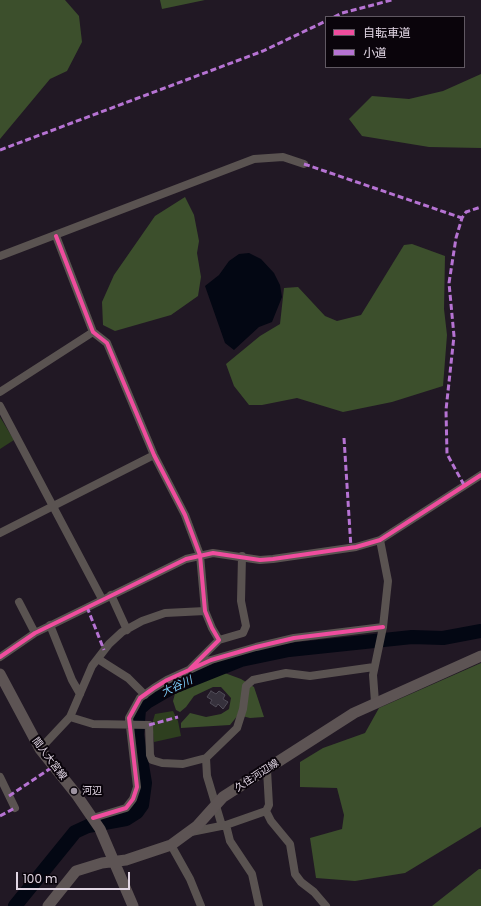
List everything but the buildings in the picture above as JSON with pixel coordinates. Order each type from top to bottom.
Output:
[{"type":"main road","name":"久住河辺線","points":[[48,906],[76,871],[95,864],[126,860],[171,845],[191,832],[223,797],[267,770],[328,729],[375,702],[481,656]]},
{"type":"main road","name":"間人大宮線","points":[[0,674],[40,748],[96,822],[133,906]]},
{"type":"street","points":[[0,256],[56,236],[254,159],[282,157],[304,164]]},
{"type":"street","points":[[56,236],[93,332],[107,343],[154,455],[185,515],[200,555],[205,610],[212,628],[219,640]]},
{"type":"street","points":[[0,392],[93,332]]},
{"type":"street","points":[[0,406],[102,599]]},
{"type":"street","points":[[0,533],[154,455]]},
{"type":"street","points":[[0,657],[35,633],[50,625],[186,559],[213,553],[242,556],[260,560],[356,547],[380,540],[481,475]]},
{"type":"street","points":[[375,702],[374,667],[383,627],[388,581],[380,540]]},
{"type":"street","points":[[190,669],[219,640],[243,633],[246,626],[241,601],[242,556]]},
{"type":"street","points":[[111,595],[127,630]]},
{"type":"street","points":[[19,602],[35,633]]},
{"type":"street","points":[[40,748],[70,717],[98,659],[109,644],[142,621],[164,613],[205,610]]},
{"type":"street","points":[[50,625],[72,680],[80,694]]},
{"type":"street","points":[[96,822],[126,808],[136,793],[132,725],[129,718],[132,709],[140,698],[167,680],[212,660],[294,638],[383,627]]},
{"type":"street","points":[[98,659],[128,678],[145,695]]},
{"type":"street","points":[[70,717],[93,724],[149,725],[150,755],[152,760],[162,763],[183,764],[206,758],[237,728],[243,709],[246,686],[253,680],[286,673],[310,676],[374,667]]},
{"type":"street","points":[[206,758],[207,776],[216,805],[230,841],[252,874],[259,906]]},
{"type":"street","points":[[191,832],[224,826],[266,811],[269,805],[267,770]]},
{"type":"street","points":[[0,777],[15,808]]},
{"type":"street","points":[[266,811],[271,821],[290,844],[295,874],[301,882],[314,892],[326,906]]},
{"type":"street","points":[[171,845],[190,879],[201,906]]},
{"type":"green space","points":[[0,0],[65,0],[79,16],[82,42],[67,71],[50,79],[0,139]]},
{"type":"green space","points":[[160,0],[205,0],[162,9]]},
{"type":"green space","points":[[481,74],[481,148],[429,147],[362,136],[349,119],[372,96],[409,99],[443,91]]},
{"type":"green space","points":[[185,197],[194,215],[199,241],[197,253],[201,277],[198,296],[171,315],[115,331],[103,325],[102,302],[114,275],[155,216]]},
{"type":"green space","points":[[412,244],[445,256],[444,309],[447,335],[443,386],[392,402],[343,412],[297,398],[262,405],[249,405],[234,386],[226,364],[260,336],[280,324],[284,288],[298,287],[325,316],[337,321],[361,315],[404,245]]},
{"type":"green space","points":[[0,417],[14,440],[0,449]]},
{"type":"green space","points":[[481,663],[481,827],[405,873],[355,881],[316,878],[310,838],[342,829],[344,815],[337,788],[300,787],[300,762],[323,748],[365,733],[379,708]]},
{"type":"green space","points":[[222,672],[241,679],[254,687],[264,717],[250,718],[238,715],[230,725],[181,728],[181,723],[190,713],[206,717],[221,714],[229,709],[231,698],[221,687],[213,687],[194,696],[186,707],[180,712],[176,710],[173,701],[176,690]]},
{"type":"green space","points":[[173,711],[178,721],[181,736],[154,742],[152,724],[155,714]]},
{"type":"green space","points":[[479,869],[481,869],[481,906],[432,906]]},
{"type":"shaded area","points":[[249,253],[261,259],[274,273],[280,285],[282,297],[272,322],[259,327],[234,350],[225,343],[205,286],[219,275],[229,261],[239,254]]},
{"type":"waterway","name":"大谷川","points":[[15,906],[75,832],[88,826],[126,819],[137,812],[142,805],[145,783],[137,735],[139,709],[147,702],[171,688],[241,660],[289,650],[412,637],[443,638],[481,631]]},
{"type":"marked path","points":[[336,16],[342,13],[392,0]]},
{"type":"marked path","points":[[0,150],[263,51],[325,21]]},
{"type":"marked path","points":[[304,164],[462,218]]},
{"type":"marked path","points":[[464,485],[447,454],[446,410],[454,336],[449,283],[456,238],[462,218],[466,212],[481,207]]},
{"type":"marked path","points":[[344,438],[351,548]]},
{"type":"marked path","points":[[87,607],[104,650]]},
{"type":"marked path","points":[[149,725],[178,717]]},
{"type":"marked path","points":[[9,796],[54,766]]},
{"type":"marked path","points":[[0,816],[15,808]]},
{"type":"cycle path","points":[[56,236],[93,332],[107,343],[154,455],[185,515],[200,555],[205,611],[219,640],[190,669]]},
{"type":"cycle path","points":[[0,657],[35,633],[186,559],[213,553],[260,560],[356,547],[380,540],[481,475]]},
{"type":"cycle path","points":[[93,818],[126,808],[133,799],[137,787],[129,718],[140,698],[154,688],[167,680],[211,660],[256,647],[294,638],[383,627]]},
{"type":"place","name":"河辺","points":[[74,791]]}]
